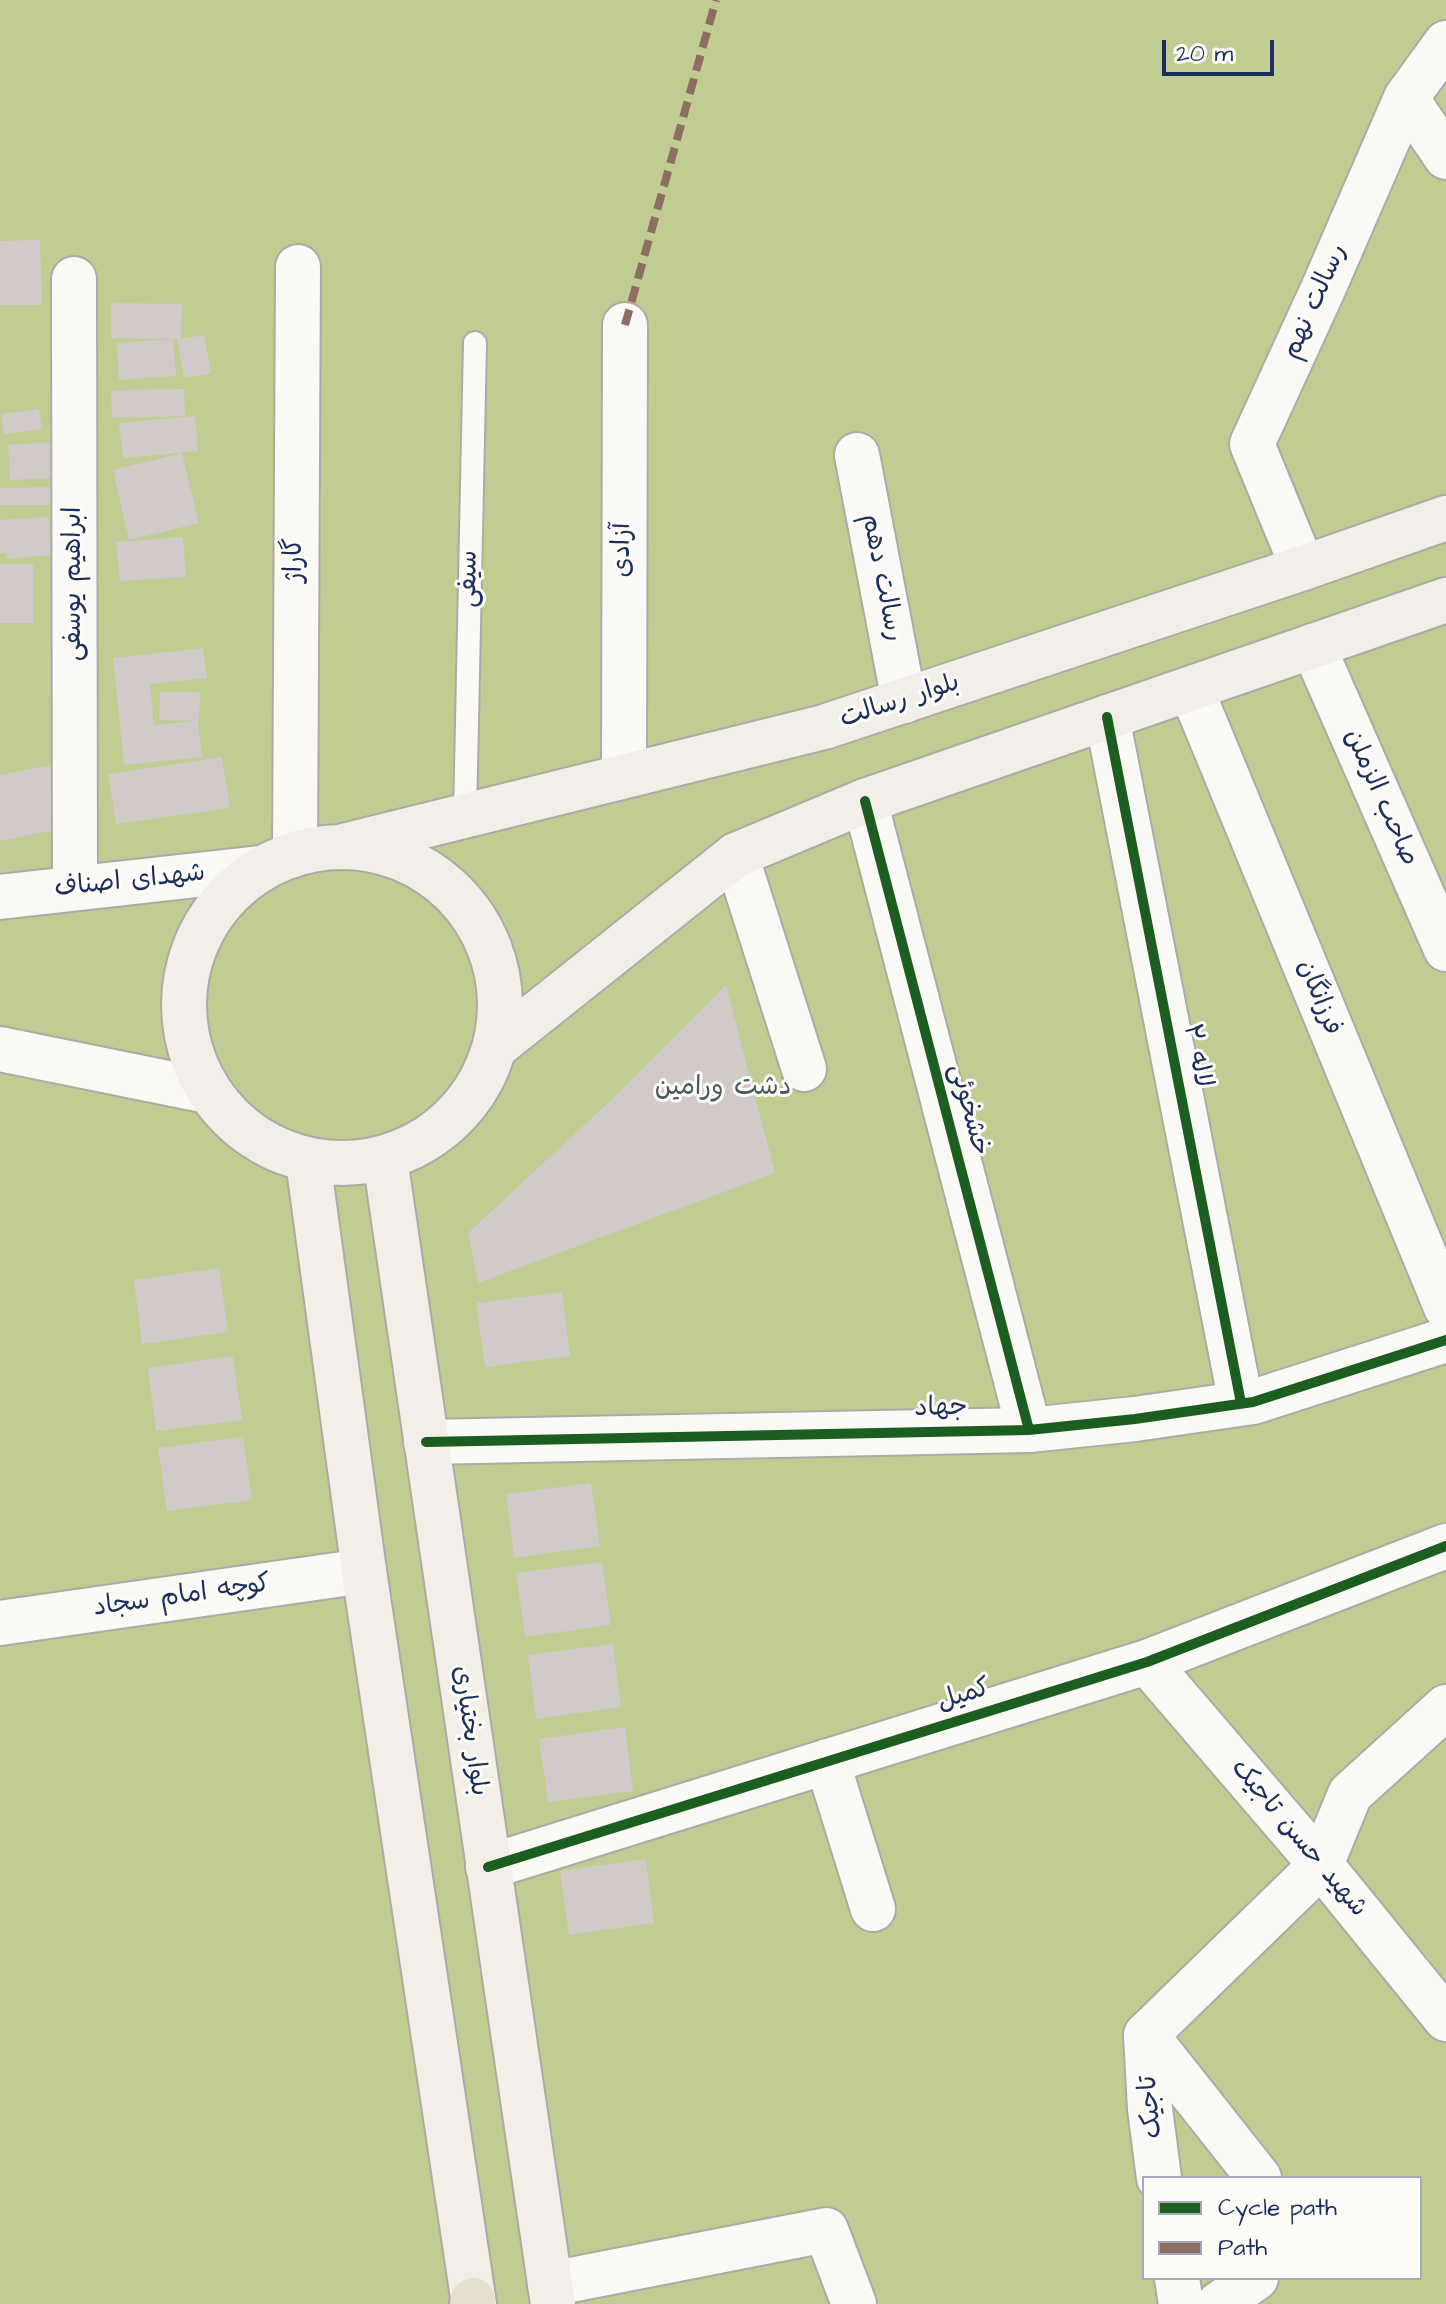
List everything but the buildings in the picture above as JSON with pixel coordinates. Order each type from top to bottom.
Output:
[{"type":"main road","name":"بلوار رسالت","points":[[343,846],[824,727],[1446,518]]},
{"type":"main road","points":[[495,1047],[736,855],[865,801],[1446,600]]},
{"type":"main road","points":[[343,846],[385,852],[430,873],[466,906],[490,949],[500,998],[495,1047],[480,1085],[455,1118],[422,1143],[385,1159],[347,1165],[308,1161],[271,1148],[235,1124],[207,1091],[187,1044],[183,993],[194,944],[221,900],[277,860],[343,846]]},
{"type":"main road","name":"بلوار بختیاری","points":[[385,1159],[551,2294]]},
{"type":"main road","points":[[308,1161],[364,1571],[473,2303]]},
{"type":"street","name":"رسالت نهم","points":[[1303,568],[1252,444],[1406,98],[1446,43]]},
{"type":"street","points":[[1406,98],[1446,157]]},
{"type":"street","name":"گاراژ","points":[[277,860],[298,267]]},
{"type":"street","name":"ابراهیم یوسفی","points":[[74,279],[75,888]]},
{"type":"street","name":"آزادی","points":[[624,776],[625,325]]},
{"type":"street","name":"رسالت دهم","points":[[857,455],[904,701]]},
{"type":"street","name":"صاحب الزملن","points":[[1313,646],[1446,949]]},
{"type":"street","name":"فرزانگان","points":[[1191,689],[1446,1307]]},
{"type":"street","name":"لاله ۲","points":[[1107,717],[1241,1403]]},
{"type":"street","name":"خشخوئی","points":[[865,801],[1029,1430]]},
{"type":"street","points":[[736,855],[804,1069]]},
{"type":"street","name":"شهدای اصناف","points":[[0,897],[277,860]]},
{"type":"street","points":[[0,1049],[207,1091]]},
{"type":"street","name":"جهاد","points":[[426,1442],[1029,1430],[1253,1402],[1446,1340]]},
{"type":"street","name":"کمیل","points":[[488,1867],[1147,1662],[1446,1546]]},
{"type":"street","name":"کوچه امام سجاد","points":[[0,1623],[364,1571]]},
{"type":"street","name":"شهید حسن تاجیک","points":[[1147,1662],[1321,1865],[1446,2019]]},
{"type":"street","points":[[1257,2176],[1146,2035],[1321,1865],[1350,1794],[1446,1707]]},
{"type":"street","points":[[827,1761],[873,1909]]},
{"type":"street","name":"تاجیک","points":[[1146,2035],[1150,2109],[1159,2176]]},
{"type":"street","points":[[551,2294],[826,2230],[854,2304]]},
{"type":"street","points":[[1177,2280],[1181,2304]]},
{"type":"street","points":[[1219,2304],[1253,2280]]},
{"type":"lane","name":"سیفی","points":[[465,816],[475,343]]},
{"type":"green space","name":"دشت ورامین","points":[[0,0],[1446,0],[1446,2304],[0,2304]]},
{"type":"marked path","points":[[625,325],[716,0]]},
{"type":"cycle path","points":[[1107,717],[1241,1403]]},
{"type":"cycle path","points":[[865,801],[1029,1430]]},
{"type":"cycle path","points":[[426,1442],[1029,1430],[1253,1402],[1446,1340]]},
{"type":"cycle path","points":[[488,1867],[1147,1662],[1446,1546]]}]
